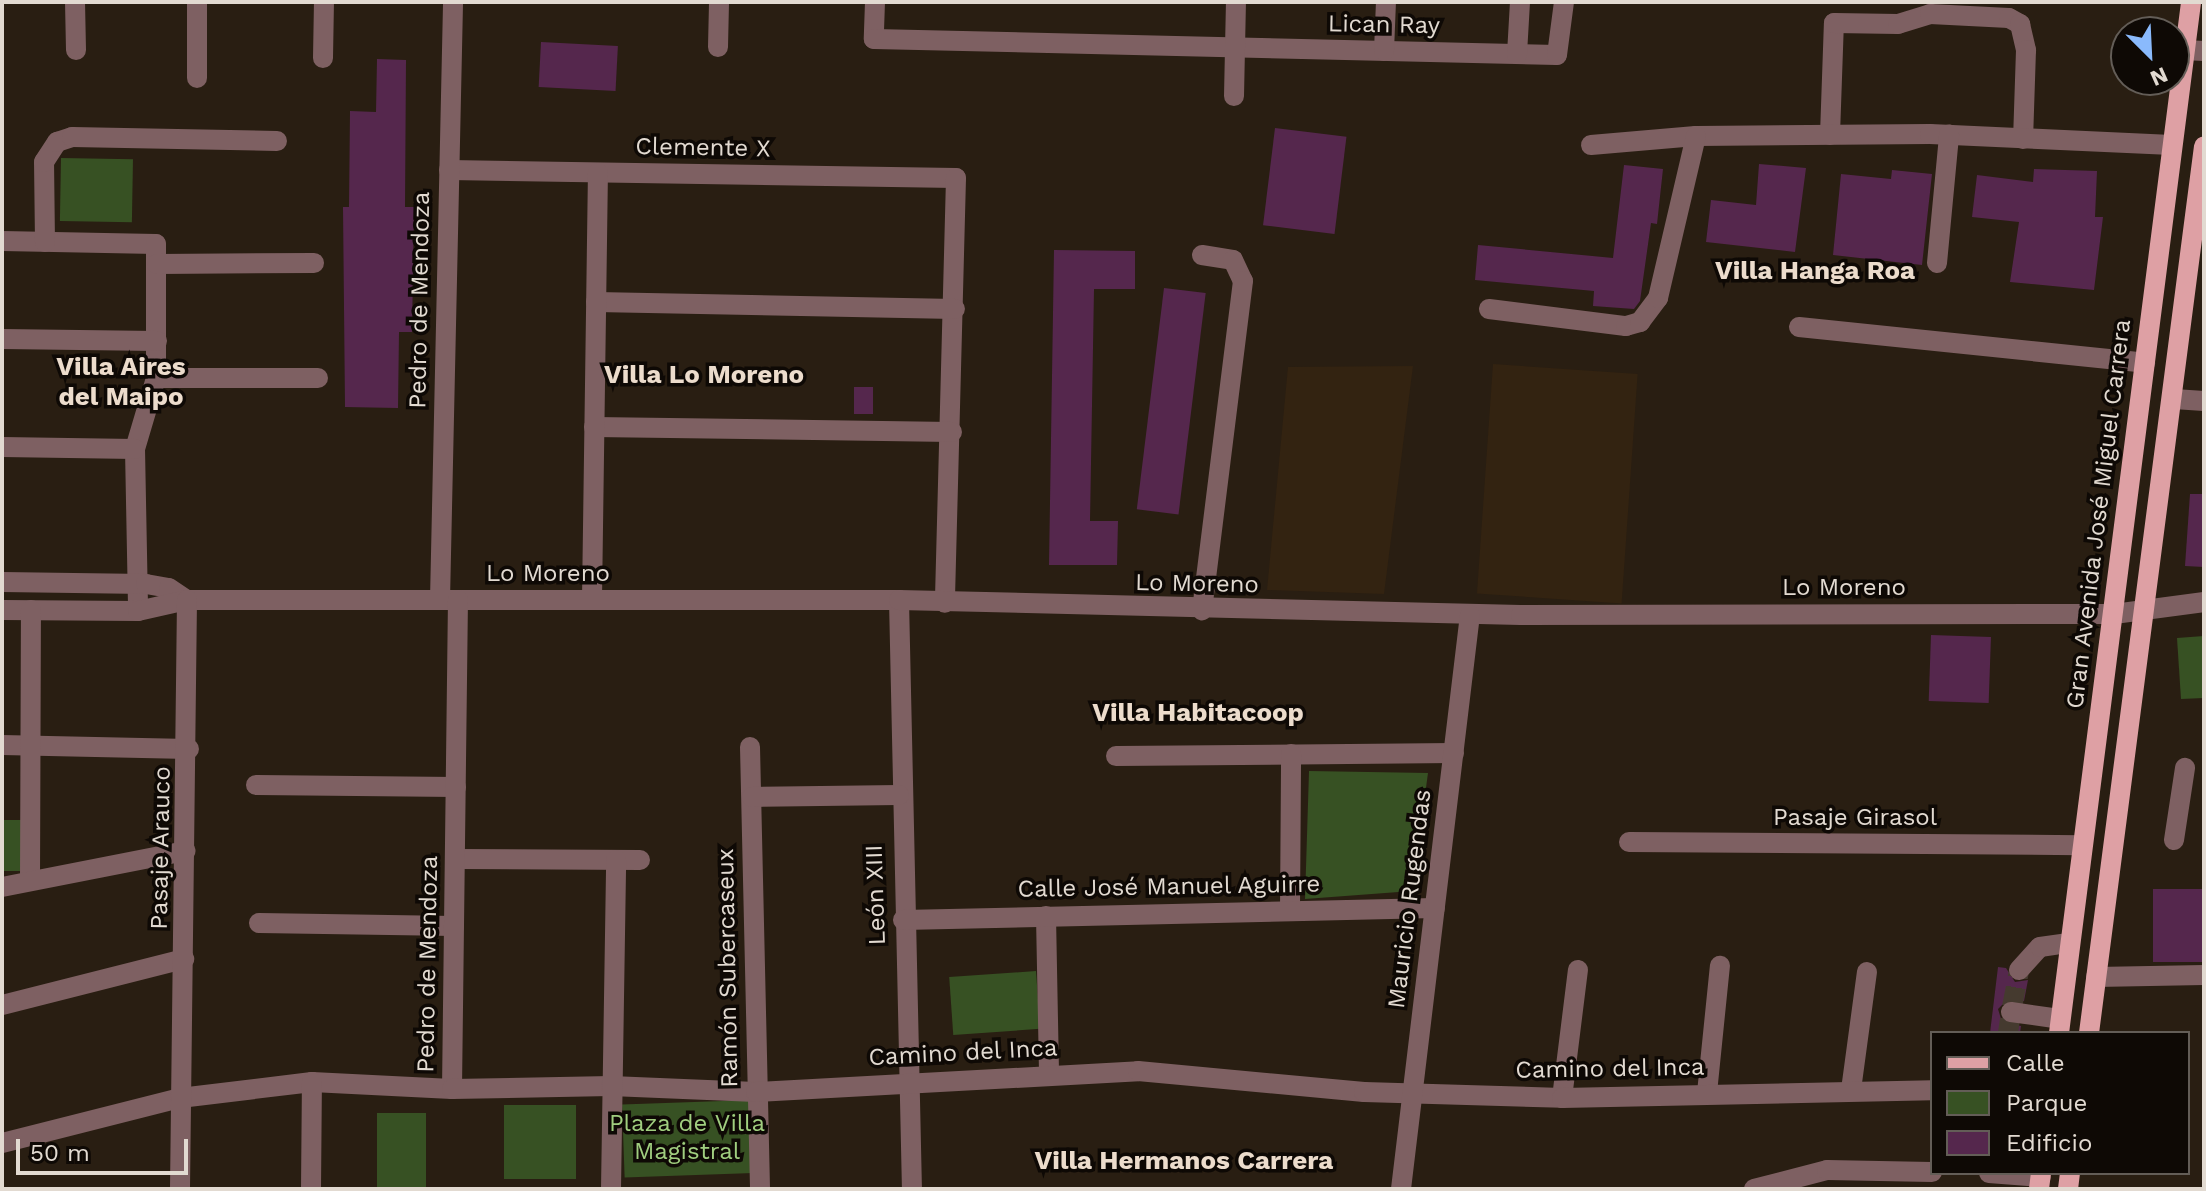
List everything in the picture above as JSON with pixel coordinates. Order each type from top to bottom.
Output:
[{"type":"main road","name":"Gran Avenida José Miguel Carrera","points":[[2059,1026],[2172,145],[2194,51],[2191,2]]},
{"type":"main road","points":[[2089,1031],[2174,399],[2204,146]]},
{"type":"street","points":[[75,2],[76,50]]},
{"type":"street","points":[[197,2],[197,78]]},
{"type":"street","points":[[323,58],[324,2]]},
{"type":"street","name":"Pedro de Mendoza","points":[[452,1089],[456,787],[449,600],[449,170],[453,2]]},
{"type":"street","points":[[718,47],[719,2]]},
{"type":"street","name":"Lican Ray","points":[[875,2],[874,39],[1557,55],[1564,2]]},
{"type":"street","points":[[1234,96],[1236,2]]},
{"type":"street","points":[[1384,51],[1386,2]]},
{"type":"street","points":[[1517,54],[1520,2]]},
{"type":"street","points":[[1830,135],[1834,23],[1898,24],[1930,14],[2009,18],[2020,24],[2026,50],[2023,139]]},
{"type":"street","points":[[1591,145],[1696,136],[1949,135],[2172,145]]},
{"type":"street","points":[[1937,263],[1949,135]]},
{"type":"street","points":[[1489,309],[1626,326],[1640,322],[1658,298],[1696,136]]},
{"type":"street","points":[[45,242],[44,162],[57,142],[72,137],[277,141]]},
{"type":"street","name":"Clemente X","points":[[449,170],[956,178],[955,309]]},
{"type":"street","points":[[592,599],[598,173]]},
{"type":"street","points":[[2,241],[314,263]]},
{"type":"street","points":[[138,611],[135,449],[156,378],[157,254]]},
{"type":"street","points":[[1202,255],[1233,260],[1243,281],[1202,610]]},
{"type":"street","points":[[596,302],[955,309],[945,603]]},
{"type":"street","points":[[1799,327],[2145,363]]},
{"type":"street","points":[[2,339],[157,341]]},
{"type":"street","points":[[156,378],[318,378]]},
{"type":"street","points":[[2174,399],[2204,401]]},
{"type":"street","points":[[594,427],[952,432]]},
{"type":"street","points":[[2,447],[135,449]]},
{"type":"street","name":"Lo Moreno","points":[[2,582],[137,584],[169,588],[187,600]]},
{"type":"street","name":"Lo Moreno","points":[[2,610],[138,611],[187,600],[592,599],[899,600],[1470,615],[2114,614],[2147,607],[2204,602]]},
{"type":"street","name":"Pasaje Arauco","points":[[180,1189],[189,749],[187,600]]},
{"type":"street","name":"León XIII","points":[[899,600],[899,795],[912,1189]]},
{"type":"street","points":[[30,881],[28,745],[31,610]]},
{"type":"street","name":"Mauricio Rugendas","points":[[1401,1189],[1470,615]]},
{"type":"street","points":[[2,745],[189,749]]},
{"type":"street","name":"Ramón Subercaseux","points":[[750,747],[760,1189]]},
{"type":"street","points":[[1116,756],[1454,753]]},
{"type":"street","points":[[1290,910],[1291,754]]},
{"type":"street","points":[[2174,840],[2185,768]]},
{"type":"street","points":[[256,785],[456,787]]},
{"type":"street","points":[[752,797],[899,795]]},
{"type":"street","name":"Pasaje Girasol","points":[[1629,842],[2081,845]]},
{"type":"street","points":[[2,887],[186,851]]},
{"type":"street","points":[[455,859],[640,860]]},
{"type":"street","points":[[611,1189],[616,860]]},
{"type":"street","name":"Calle José Manuel Aguirre","points":[[903,920],[1435,908]]},
{"type":"street","points":[[1046,916],[1049,1074]]},
{"type":"street","points":[[259,923],[454,926]]},
{"type":"street","points":[[2019,970],[2040,947],[2069,943]]},
{"type":"street","points":[[2,1005],[184,959]]},
{"type":"street","points":[[1707,1093],[1720,966]]},
{"type":"street","points":[[1562,1098],[1578,970]]},
{"type":"street","points":[[1851,1090],[1867,972]]},
{"type":"street","points":[[2096,977],[2204,975]]},
{"type":"street","points":[[2011,1013],[2059,1026]]},
{"type":"street","name":"Camino del Inca","points":[[2,1143],[180,1098],[312,1082],[452,1089],[611,1086],[756,1092],[1049,1074],[1178,1073],[1411,1094],[1562,1098],[1930,1090]]},
{"type":"street","points":[[311,1189],[312,1082]]},
{"type":"street","points":[[1754,1189],[1827,1170],[1930,1172]]},
{"type":"street","points":[[2004,1175],[2041,1180]]},
{"type":"shaded area","points":[[1493,364],[1638,374],[1622,604],[1477,593]]},
{"type":"shaded area","points":[[1413,366],[1384,594],[1267,590],[1288,367]]},
{"type":"green space","points":[[61,158],[133,159],[132,222],[60,221]]},
{"type":"green space","points":[[2204,636],[2204,698],[2181,699],[2177,638]]},
{"type":"green space","points":[[1309,771],[1428,773],[1412,891],[1305,899]]},
{"type":"green space","points":[[2,820],[22,820],[22,871],[2,871]]},
{"type":"green space","points":[[1036,971],[1040,1029],[953,1035],[949,977]]},
{"type":"green space","name":"Plaza de Villa Magistral","points":[[751,1100],[754,1173],[625,1177],[622,1105]]},
{"type":"green space","points":[[504,1105],[576,1105],[576,1179],[504,1179]]},
{"type":"green space","points":[[377,1113],[426,1113],[426,1189],[377,1189]]},
{"type":"building","points":[[541,42],[618,46],[616,91],[539,87]]},
{"type":"building","points":[[377,59],[406,60],[405,207],[414,207],[412,332],[399,332],[398,408],[345,407],[343,207],[349,207],[350,111],[376,112]]},
{"type":"building","points":[[1275,128],[1346,137],[1335,234],[1263,225]]},
{"type":"building","points":[[1759,164],[1806,168],[1795,252],[1706,242],[1711,200],[1756,205]]},
{"type":"building","points":[[1624,165],[1663,169],[1657,224],[1651,223],[1640,301],[1634,309],[1593,306],[1594,291],[1475,280],[1478,245],[1613,258]]},
{"type":"building","points":[[2034,169],[2097,171],[2095,217],[2103,217],[2094,290],[2010,282],[2019,222],[1972,217],[1977,175],[2033,182]]},
{"type":"building","points":[[1892,170],[1932,174],[1922,265],[1833,255],[1841,174],[1891,179]]},
{"type":"building","points":[[1054,250],[1135,251],[1135,289],[1094,289],[1090,521],[1118,521],[1117,565],[1049,565]]},
{"type":"building","points":[[1164,288],[1206,293],[1179,514],[1137,509]]},
{"type":"building","points":[[854,387],[873,387],[873,414],[854,414]]},
{"type":"building","points":[[2190,494],[2204,494],[2204,567],[2185,566]]},
{"type":"building","points":[[1931,635],[1991,637],[1989,703],[1929,701]]},
{"type":"building","points":[[2153,889],[2204,889],[2204,962],[2153,962]]},
{"type":"building","points":[[1998,967],[2006,968],[2015,982],[2028,980],[2024,1001],[2007,1000],[1998,1009],[2002,1022],[2021,1026],[2020,1031],[1990,1031]]},
{"type":"tunnel","points":[[2012,1007],[2019,970]]},
{"type":"tunnel","points":[[2008,1031],[2010,1019]]},
{"type":"district","name":"Villa Hanga Roa","points":[[1815,271]]},
{"type":"district","name":"Villa Lo Moreno","points":[[704,375]]},
{"type":"district","name":"Villa Aires del Maipo","points":[[121,382]]},
{"type":"district","name":"Villa Habitacoop","points":[[1198,713]]},
{"type":"district","name":"Villa Hermanos Carrera","points":[[1184,1161]]}]
